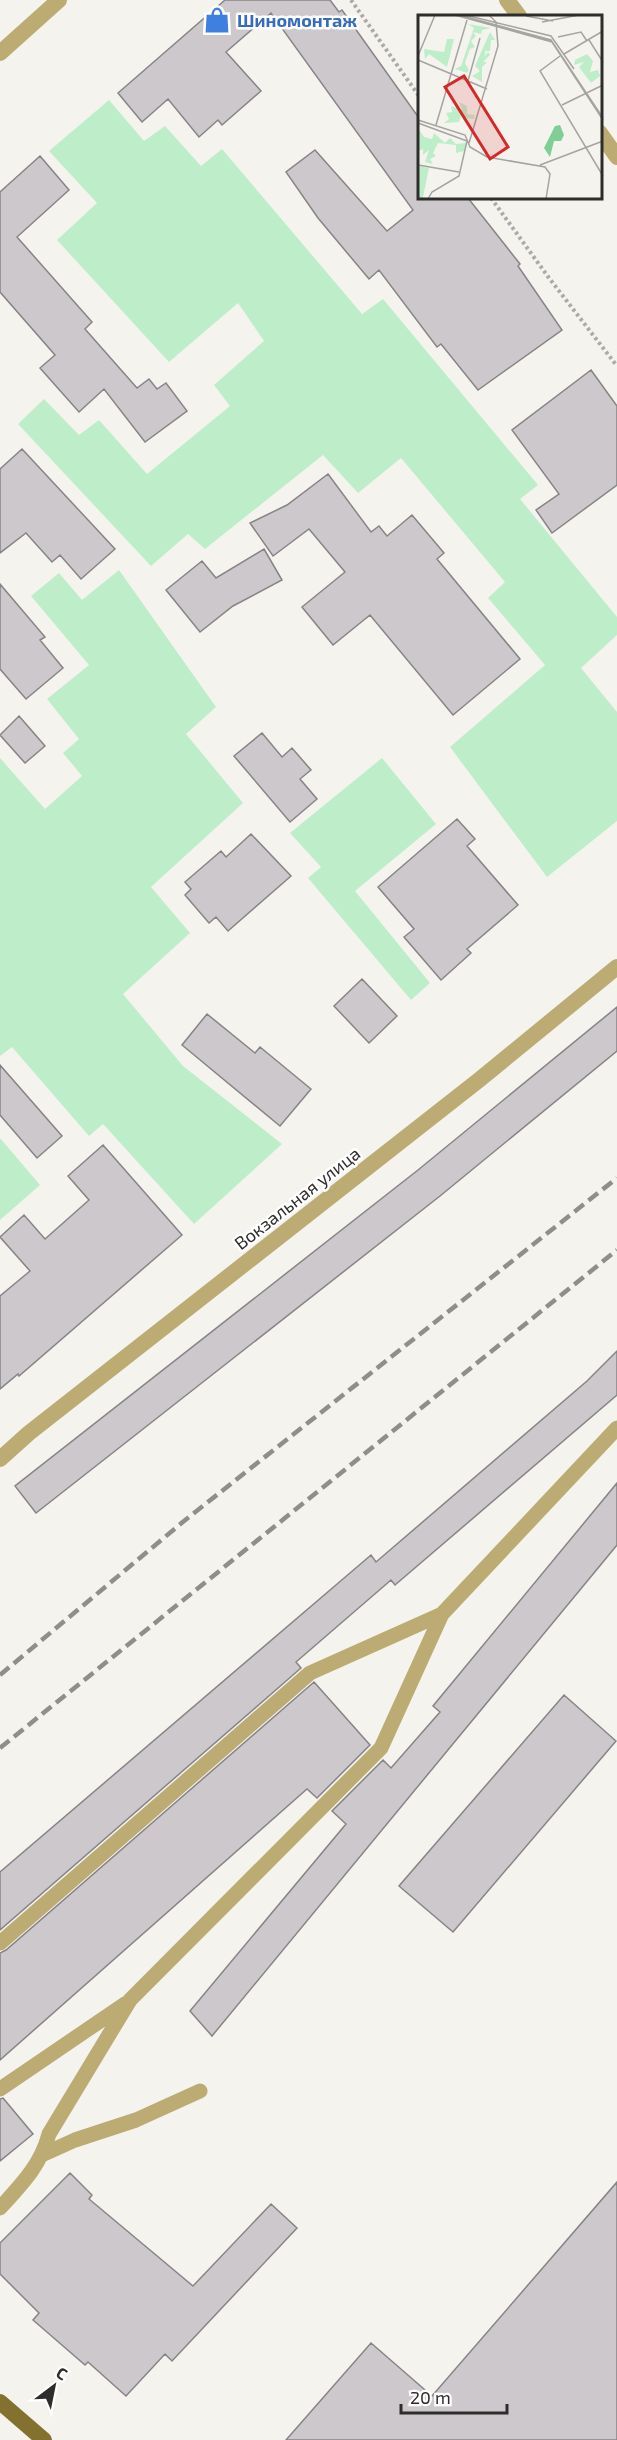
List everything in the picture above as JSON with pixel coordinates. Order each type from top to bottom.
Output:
[{"type":"main road","points":[[0,2402],[44,2440]]},
{"type":"street","points":[[0,53],[59,0]]},
{"type":"street","points":[[507,0],[518,15]]},
{"type":"street","points":[[602,136],[617,157]]},
{"type":"street","name":"Вокзальная улица","points":[[0,1459],[29,1433],[480,1080],[617,968]]},
{"type":"lane","points":[[0,2089],[130,2000],[381,1748],[442,1614],[617,1428]]},
{"type":"lane","points":[[0,1943],[310,1673],[442,1614]]},
{"type":"lane","points":[[0,2208],[32,2172],[44,2154],[49,2134],[130,2000]]},
{"type":"lane","points":[[44,2154],[75,2140],[136,2120],[200,2091]]},
{"type":"path","points":[[351,0],[418,95]]},
{"type":"path","points":[[492,200],[617,366]]},
{"type":"green space","points":[[109,100],[144,141],[165,126],[201,166],[222,149],[362,314],[383,299],[538,485],[520,499],[617,617],[617,635],[581,668],[617,712],[617,821],[547,877],[450,747],[545,665],[488,598],[505,582],[401,458],[358,493],[323,455],[205,549],[188,534],[151,566],[18,424],[44,399],[79,435],[99,420],[147,474],[230,406],[214,385],[264,341],[238,303],[169,362],[57,240],[97,203],[49,151]]},
{"type":"green space","points":[[119,570],[216,707],[186,734],[243,803],[151,887],[190,933],[123,994],[183,1066],[282,1144],[194,1224],[103,1124],[89,1136],[12,1047],[0,1056],[0,758],[45,809],[82,776],[63,753],[79,739],[47,699],[89,665],[31,596],[59,573],[82,600]]},
{"type":"green space","points":[[382,758],[436,824],[355,891],[430,983],[411,1000],[308,878],[321,867],[290,833]]},
{"type":"green space","points":[[0,1138],[40,1185],[0,1220]]},
{"type":"building","points":[[225,0],[330,0],[339,12],[342,10],[418,117],[418,200],[470,200],[520,264],[518,266],[562,330],[478,390],[441,344],[437,347],[379,270],[369,279],[318,218],[286,172],[315,150],[387,231],[413,210],[271,13],[226,52],[261,91],[222,125],[218,120],[199,137],[168,99],[142,122],[118,93]]},
{"type":"building","points":[[40,156],[69,190],[17,237],[92,322],[85,329],[137,388],[149,379],[157,389],[166,383],[187,411],[145,442],[104,389],[79,412],[40,368],[55,355],[0,292],[0,192]]},
{"type":"building","points":[[591,370],[617,406],[617,485],[552,533],[536,510],[559,494],[512,430]]},
{"type":"building","points":[[22,449],[115,549],[81,579],[60,555],[52,562],[26,533],[0,553],[0,469]]},
{"type":"building","points":[[328,474],[371,532],[379,526],[387,536],[412,515],[444,553],[437,559],[520,659],[453,715],[370,615],[333,645],[302,607],[345,572],[309,529],[273,556],[250,523],[287,505]]},
{"type":"building","points":[[264,549],[282,580],[233,606],[200,632],[166,590],[202,561],[216,578]]},
{"type":"building","points":[[0,584],[45,637],[40,640],[63,668],[26,699],[0,669]]},
{"type":"building","points":[[19,716],[45,746],[25,763],[0,735]]},
{"type":"building","points":[[262,733],[282,757],[292,748],[311,770],[300,779],[317,799],[290,822],[234,756]]},
{"type":"building","points":[[457,819],[475,839],[467,846],[518,905],[467,949],[471,953],[441,980],[404,937],[414,929],[378,887]]},
{"type":"building","points":[[251,834],[291,876],[228,931],[216,917],[209,923],[185,895],[191,889],[185,882],[221,851],[226,857]]},
{"type":"building","points":[[362,979],[397,1016],[369,1043],[334,1006]]},
{"type":"building","points":[[617,1007],[617,1051],[440,1196],[36,1513],[15,1486],[418,1170]]},
{"type":"building","points":[[207,1014],[255,1053],[260,1047],[311,1089],[280,1126],[182,1045]]},
{"type":"building","points":[[0,1065],[62,1136],[37,1158],[0,1115]]},
{"type":"building","points":[[103,1145],[182,1235],[19,1376],[18,1374],[0,1389],[0,1296],[30,1271],[0,1237],[24,1215],[45,1239],[89,1200],[68,1176]]},
{"type":"building","points":[[617,1351],[617,1395],[395,1585],[391,1580],[296,1662],[301,1668],[0,1930],[0,1872],[371,1555],[376,1562],[587,1381]]},
{"type":"building","points":[[617,1483],[617,1545],[212,2036],[190,2011],[346,1824],[332,1811],[383,1760],[391,1768],[440,1712],[433,1706]]},
{"type":"building","points":[[314,1682],[370,1745],[317,1798],[307,1789],[0,2060],[0,1953]]},
{"type":"building","points":[[564,1695],[616,1741],[453,1932],[399,1886]]},
{"type":"building","points":[[3,2098],[33,2134],[0,2161],[0,2099]]},
{"type":"building","points":[[70,2173],[92,2195],[89,2199],[193,2286],[271,2204],[297,2228],[172,2361],[165,2354],[126,2396],[88,2362],[85,2365],[33,2320],[39,2313],[0,2274],[0,2243]]},
{"type":"building","points":[[617,2182],[617,2440],[286,2440],[371,2343],[432,2396]]},
{"type":"railway","points":[[0,1675],[184,1521],[617,1178]]},
{"type":"railway","points":[[0,1748],[617,1250]]},
{"type":"place","name":"Шиномонтаж","points":[[217,20]]}]
